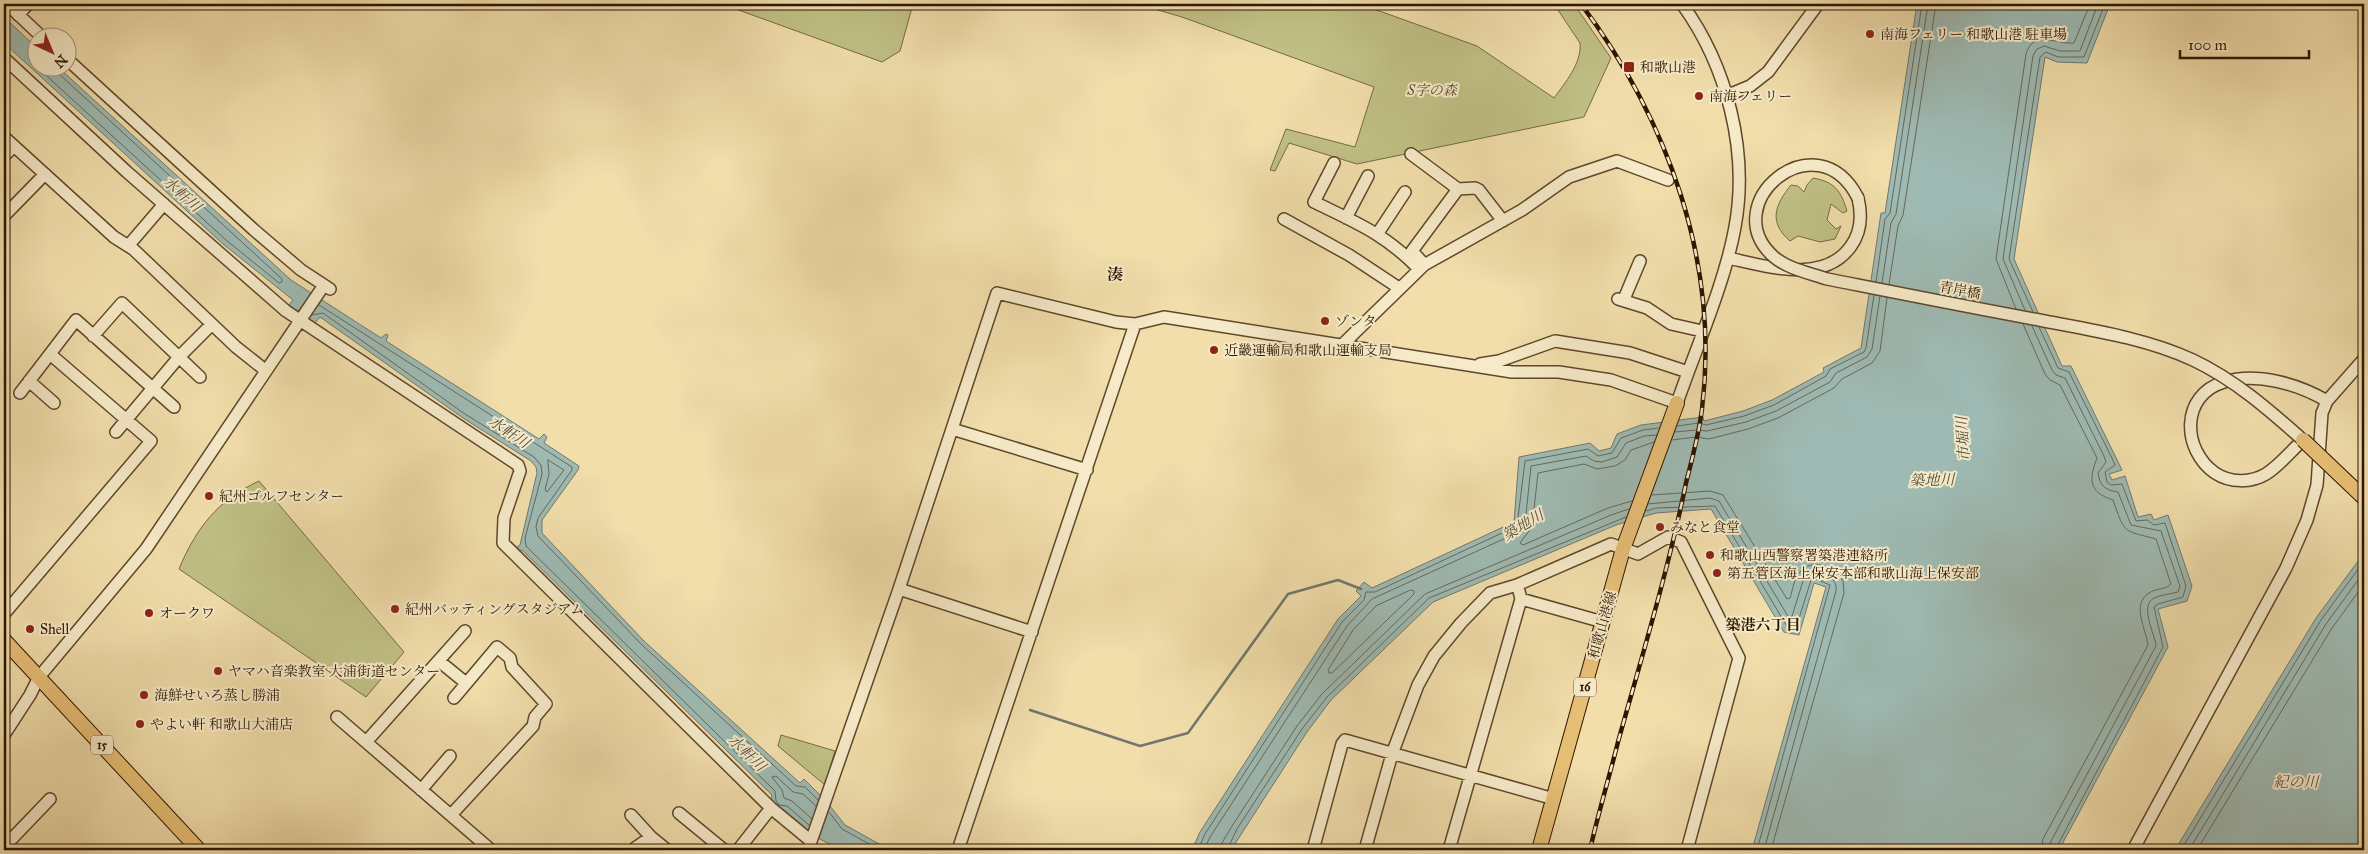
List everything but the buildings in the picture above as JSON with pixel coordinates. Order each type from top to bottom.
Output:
[{"type":"main road","name":"和歌山港線","points":[[1538,850],[1624,549],[1674,409]]},
{"type":"main road","points":[[2303,440],[2364,498]]},
{"type":"main road","name":"15","points":[[4,640],[199,850]]},
{"type":"street","points":[[7,4],[32,28]]},
{"type":"street","points":[[18,15],[28,4]]},
{"type":"street","points":[[4,58],[164,204],[286,311],[302,318],[518,465],[520,471],[504,518],[503,543],[811,846],[828,792],[900,589],[997,293],[1116,322],[1135,324],[1164,317],[1512,372],[1559,372],[1611,380],[1674,409],[1728,258],[1737,216],[1739,172],[1737,142],[1726,96],[1706,43],[1682,4]]},
{"type":"street","points":[[1726,96],[1750,86],[1768,72],[1818,4]]},
{"type":"street","points":[[4,735],[30,695],[39,677],[146,549],[265,370],[302,318],[328,287],[301,270],[254,230],[78,69]]},
{"type":"street","points":[[4,137],[265,370]]},
{"type":"street","points":[[4,156],[14,146]]},
{"type":"street","points":[[1411,154],[1458,189],[1475,188],[1479,190],[1503,221]]},
{"type":"street","points":[[1342,345],[1422,267],[1503,221],[1569,177],[1613,162],[1668,180]]},
{"type":"street","points":[[1334,163],[1313,200],[1378,233],[1422,267]]},
{"type":"street","name":"青岸橋","points":[[1728,258],[1784,269],[1808,269],[1830,264],[1848,250],[1856,237],[1861,215],[1858,198],[1846,180],[1834,171],[1812,165],[1796,167],[1778,176],[1765,189],[1758,206],[1757,226],[1759,235],[1768,251],[1783,263],[1827,279],[2106,333],[2163,347],[2193,360],[2238,385],[2262,403],[2303,440]]},
{"type":"street","points":[[4,216],[45,174]]},
{"type":"street","points":[[1346,218],[1368,176]]},
{"type":"street","points":[[1422,267],[1412,251],[1458,189]]},
{"type":"street","points":[[1378,233],[1405,192]]},
{"type":"street","points":[[128,246],[164,204]]},
{"type":"street","points":[[1284,220],[1349,255],[1399,288]]},
{"type":"street","points":[[1640,261],[1621,299],[1646,308],[1671,324],[1702,331]]},
{"type":"street","points":[[93,336],[122,303],[200,377]]},
{"type":"street","points":[[20,393],[76,320],[174,407]]},
{"type":"street","points":[[116,432],[179,357],[212,324]]},
{"type":"street","points":[[958,850],[1135,324]]},
{"type":"street","points":[[1468,365],[1499,361],[1555,341],[1630,353],[1688,372]]},
{"type":"street","points":[[4,614],[151,441],[50,354]]},
{"type":"street","points":[[2133,850],[2282,576],[2307,520],[2317,486],[2322,413],[2327,401],[2364,359]]},
{"type":"street","points":[[2303,440],[2267,474],[2258,478],[2239,481],[2221,477],[2202,461],[2192,440],[2191,416],[2196,404],[2205,393],[2223,382],[2248,378],[2268,380],[2298,388],[2327,401]]},
{"type":"street","points":[[29,381],[54,403]]},
{"type":"street","points":[[952,429],[1087,470]]},
{"type":"street","points":[[1365,850],[1392,754],[1418,685],[1434,656],[1461,623],[1490,593],[1517,585],[1611,544],[1638,554],[1668,537],[1681,542],[1740,658],[1687,850]]},
{"type":"street","points":[[1449,850],[1521,599],[1517,585]]},
{"type":"street","points":[[900,589],[1032,632]]},
{"type":"street","points":[[1521,599],[1603,622]]},
{"type":"street","points":[[366,742],[465,631]]},
{"type":"street","points":[[451,815],[533,726],[534,717],[546,704],[512,667],[510,658],[497,647],[454,698]]},
{"type":"street","points":[[439,660],[466,684]]},
{"type":"street","points":[[337,717],[491,850]]},
{"type":"street","points":[[1313,850],[1342,744],[1345,740],[1554,799]]},
{"type":"street","points":[[421,790],[450,756]]},
{"type":"street","points":[[4,846],[50,799]]},
{"type":"street","points":[[738,850],[771,808]]},
{"type":"street","points":[[679,812],[724,850]]},
{"type":"street","points":[[631,815],[651,838],[667,850]]},
{"type":"street","points":[[636,850],[634,848],[651,838]]},
{"type":"green space","points":[[722,4],[913,4],[900,51],[882,62]]},
{"type":"green space","name":"S字の森","points":[[1137,4],[1360,4],[1477,46],[1554,98],[1576,65],[1580,43],[1554,4],[1574,4],[1611,58],[1584,117],[1357,164],[1289,143],[1275,171],[1270,170],[1286,129],[1355,147],[1374,87],[1182,17]]},
{"type":"green space","points":[[1813,178],[1827,182],[1836,188],[1847,211],[1843,213],[1831,204],[1827,220],[1836,229],[1841,226],[1835,239],[1820,242],[1798,236],[1790,241],[1783,234],[1776,220],[1778,206],[1791,185],[1798,186],[1804,192]]},
{"type":"green space","name":"紀州ゴルフセンター","points":[[259,481],[404,652],[366,697],[179,569],[201,528],[220,506]]},
{"type":"green space","points":[[781,735],[835,751],[825,785],[778,746]]},
{"type":"water","points":[[1917,4],[2110,4],[2087,63],[2057,62],[2045,57],[2014,259],[2062,366],[2071,366],[2122,470],[2109,474],[2112,480],[2125,476],[2138,517],[2151,514],[2154,520],[2168,515],[2192,586],[2187,601],[2158,609],[2168,647],[2059,850],[1752,850],[1826,587],[1814,583],[1799,635],[1784,632],[1711,509],[1656,513],[1616,525],[1433,602],[1331,700],[1307,732],[1231,850],[1192,850],[1200,832],[1338,619],[1361,596],[1356,591],[1364,582],[1372,588],[1514,522],[1519,457],[1590,443],[1599,451],[1611,448],[1617,434],[1641,425],[1703,417],[1704,421],[1743,411],[1772,400],[1824,372],[1823,368],[1861,348],[1881,213],[1885,213]]},
{"type":"water","points":[[4,17],[28,40],[28,65],[4,43]]},
{"type":"water","name":"水軒川","points":[[42,78],[70,78],[291,280],[381,338],[386,334],[388,335],[386,341],[539,439],[544,434],[547,437],[544,443],[579,466],[542,520],[542,533],[644,641],[800,783],[804,779],[826,801],[845,825],[890,850],[841,850],[814,836],[784,810],[778,811],[770,802],[772,795],[522,550],[517,553],[514,549],[520,545],[537,473],[536,467],[531,461],[463,418],[320,317],[315,323],[289,305],[293,300],[223,244]]},
{"type":"water","name":"紀の川","points":[[2364,553],[2364,850],[2175,850],[2316,618]]},
{"type":"waterway","points":[[1030,710],[1140,746],[1188,733],[1288,594],[1338,580],[1361,589]]},
{"type":"railway","points":[[1581,4],[1612,49],[1639,96],[1662,145],[1681,195],[1695,247],[1703,300],[1706,354],[1702,409],[1695,446],[1663,581],[1590,850]]},
{"type":"place","name":"南海フェリー 和歌山港 駐車場","points":[[1870,34]]},
{"type":"place","name":"和歌山港","points":[[1629,67]]},
{"type":"place","name":"南海フェリー","points":[[1699,96]]},
{"type":"place","name":"ゾンタ","points":[[1325,321]]},
{"type":"place","name":"近畿運輸局和歌山運輸支局","points":[[1214,350]]},
{"type":"place","name":"紀州ゴルフセンター","points":[[209,496]]},
{"type":"place","name":"みなと食堂","points":[[1660,527]]},
{"type":"place","name":"和歌山西警察署築港連絡所","points":[[1710,555]]},
{"type":"place","name":"第五管区海上保安本部和歌山海上保安部","points":[[1717,573]]},
{"type":"place","name":"紀州バッティングスタジアム","points":[[395,609]]},
{"type":"place","name":"オークワ","points":[[149,613]]},
{"type":"place","name":"Shell","points":[[30,629]]},
{"type":"place","name":"ヤマハ音楽教室 大浦街道センター","points":[[218,671]]},
{"type":"place","name":"海鮮せいろ蒸し勝浦","points":[[144,695]]},
{"type":"place","name":"やよい軒 和歌山大浦店","points":[[140,724]]},
{"type":"district","name":"湊","points":[[1115,274]]},
{"type":"district","name":"築港六丁目","points":[[1763,625]]},
{"type":"water label","name":"市堀川","points":[[1963,439]]},
{"type":"water label","name":"築地川","points":[[1932,480]]},
{"type":"water label","name":"築地川","points":[[1523,525]]}]
